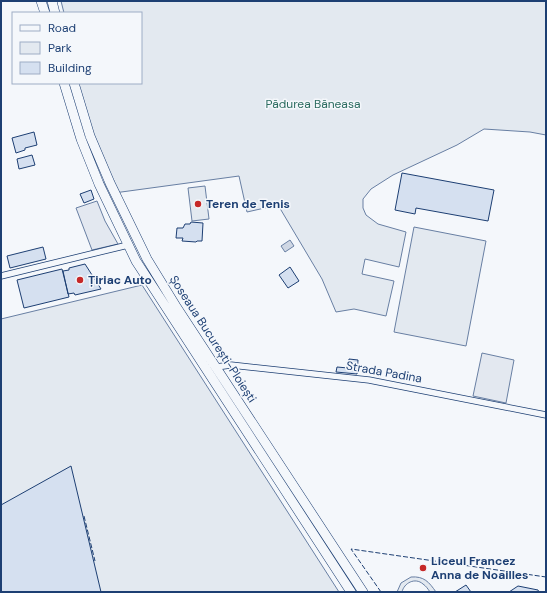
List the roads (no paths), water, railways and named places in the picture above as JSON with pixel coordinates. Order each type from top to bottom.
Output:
[{"type":"highway","points":[[41,1],[45,12]]},
{"type":"highway","points":[[52,1],[55,12]]},
{"type":"highway","name":"Șoseaua București-Ploiești","points":[[64,84],[81,139],[99,184],[128,245],[149,282],[352,592]]},
{"type":"highway","name":"Șoseaua București-Ploiești","points":[[74,84],[90,136],[114,193],[136,239],[166,290],[363,592]]},
{"type":"street","points":[[1,276],[128,245]]},
{"type":"street","name":"Strada Padina","points":[[216,367],[230,365],[369,380],[546,415]]},
{"type":"place","name":"Teren de Tenis","points":[[198,204]]},
{"type":"place","name":"Țiriac Auto","points":[[80,280]]},
{"type":"place","name":"Liceul Francez Anna de Noailles","points":[[423,568]]},
{"type":"park label","name":"Pădurea Băneasa","points":[[313,104]]}]
